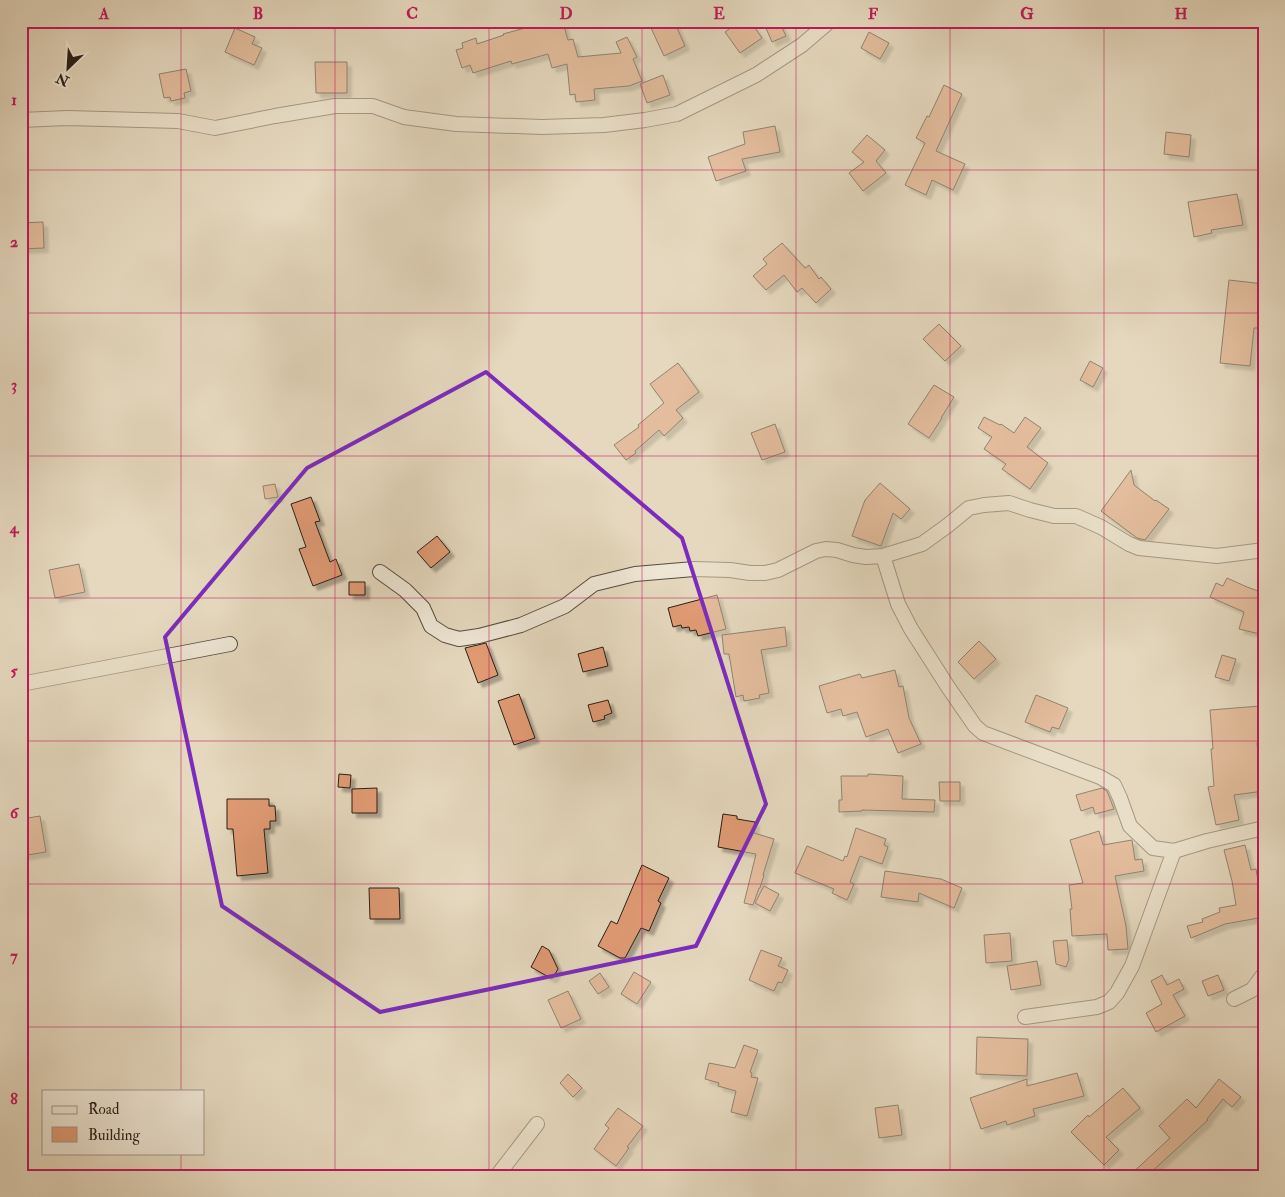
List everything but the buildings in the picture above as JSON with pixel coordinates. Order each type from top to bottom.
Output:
[{"type":"street","points":[[21,120],[67,118],[178,121],[215,128],[335,106],[373,106],[404,117],[456,124],[542,126],[604,124],[645,120],[677,114],[756,75],[802,45],[830,21]]},
{"type":"street","points":[[380,572],[405,590],[423,608],[431,626],[444,635],[459,639],[521,625],[565,606],[594,584],[635,574],[694,569],[765,573],[778,570],[816,551],[826,549],[866,557],[883,556],[922,544],[969,508],[984,505],[1009,503],[1049,515],[1076,516],[1140,548],[1217,556],[1264,550]]},
{"type":"street","points":[[883,556],[898,604],[912,629],[948,687],[975,726],[983,733],[1100,777],[1114,785],[1130,826],[1153,848],[1174,851],[1207,841],[1264,828]]},
{"type":"street","points":[[21,684],[230,644]]},
{"type":"street","points":[[1025,1017],[1097,1008],[1109,1002],[1117,993],[1132,966],[1174,851]]},
{"type":"street","points":[[1234,999],[1252,990],[1264,974]]},
{"type":"street","points":[[497,1176],[537,1124]]},
{"type":"highlighted area","points":[[486,372],[682,538],[766,804],[696,946],[380,1012],[222,906],[165,637],[307,468]]}]
